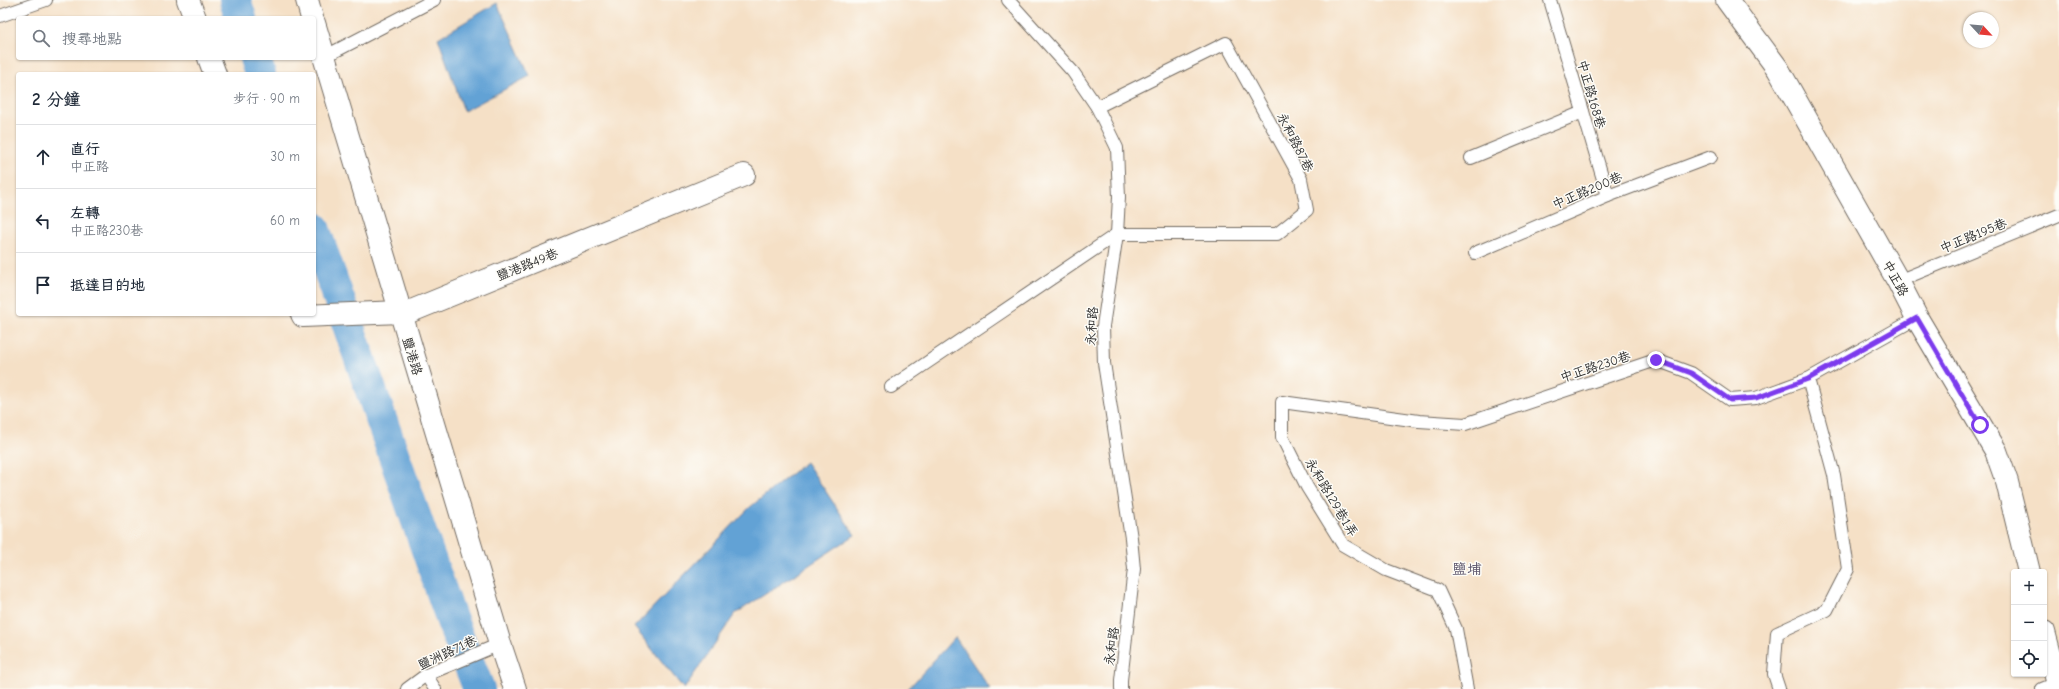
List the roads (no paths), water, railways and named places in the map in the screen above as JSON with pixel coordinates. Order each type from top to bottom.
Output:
[{"type":"street","points":[[188,0],[193,16]]},
{"type":"street","points":[[307,0],[311,16]]},
{"type":"street","name":"中正路","points":[[1727,0],[1778,69],[1898,281],[1917,318],[1996,451],[2007,482],[2028,569]]},
{"type":"street","name":"鹽港路","points":[[316,30],[500,644],[515,689]]},
{"type":"street","points":[[210,60],[214,72]]},
{"type":"street","name":"鹽港路49巷","points":[[316,315],[400,312],[404,314],[744,175]]},
{"type":"street","points":[[2046,641],[2054,685]]},
{"type":"lane","points":[[0,16],[46,0]]},
{"type":"lane","points":[[324,57],[434,0]]},
{"type":"lane","name":"永和路","points":[[1008,0],[1073,72],[1097,106],[1117,148],[1119,197],[1117,234],[1103,326],[1104,363],[1132,538],[1134,569],[1121,689]]},
{"type":"lane","name":"中正路168巷","points":[[1550,0],[1608,196]]},
{"type":"lane","name":"永和路87巷","points":[[1097,106],[1226,43],[1301,179],[1307,210],[1277,234],[1117,234]]},
{"type":"lane","points":[[1471,158],[1583,112]]},
{"type":"lane","name":"中正路200巷","points":[[1475,253],[1608,196],[1711,157]]},
{"type":"lane","name":"中正路195巷","points":[[1898,281],[2059,215]]},
{"type":"lane","points":[[891,388],[1117,234]]},
{"type":"lane","name":"中正路230巷","points":[[1282,402],[1419,421],[1464,424],[1656,360],[1691,373],[1730,400],[1756,398],[1808,379],[1917,318]]},
{"type":"lane","points":[[1779,689],[1774,674],[1777,632],[1827,610],[1848,569],[1834,475],[1808,379]]},
{"type":"lane","name":"永和路129巷1弄","points":[[1282,402],[1282,437],[1307,488],[1342,545],[1386,570],[1438,590],[1456,629],[1467,689]]},
{"type":"lane","name":"鹽洲路71巷","points":[[407,689],[426,675],[500,644]]},
{"type":"lane","points":[[426,675],[435,689]]},
{"type":"water","points":[[497,3],[530,76],[464,111],[438,38]]},
{"type":"water","points":[[806,462],[855,535],[735,614],[684,689],[634,627],[749,508]]},
{"type":"water","points":[[955,637],[990,689],[908,689]]},
{"type":"waterway","points":[[235,0],[240,16]]},
{"type":"waterway","points":[[256,60],[259,72]]},
{"type":"waterway","points":[[316,234],[452,621],[479,689]]},
{"type":"district","name":"鹽埔","points":[[1467,569]]}]
